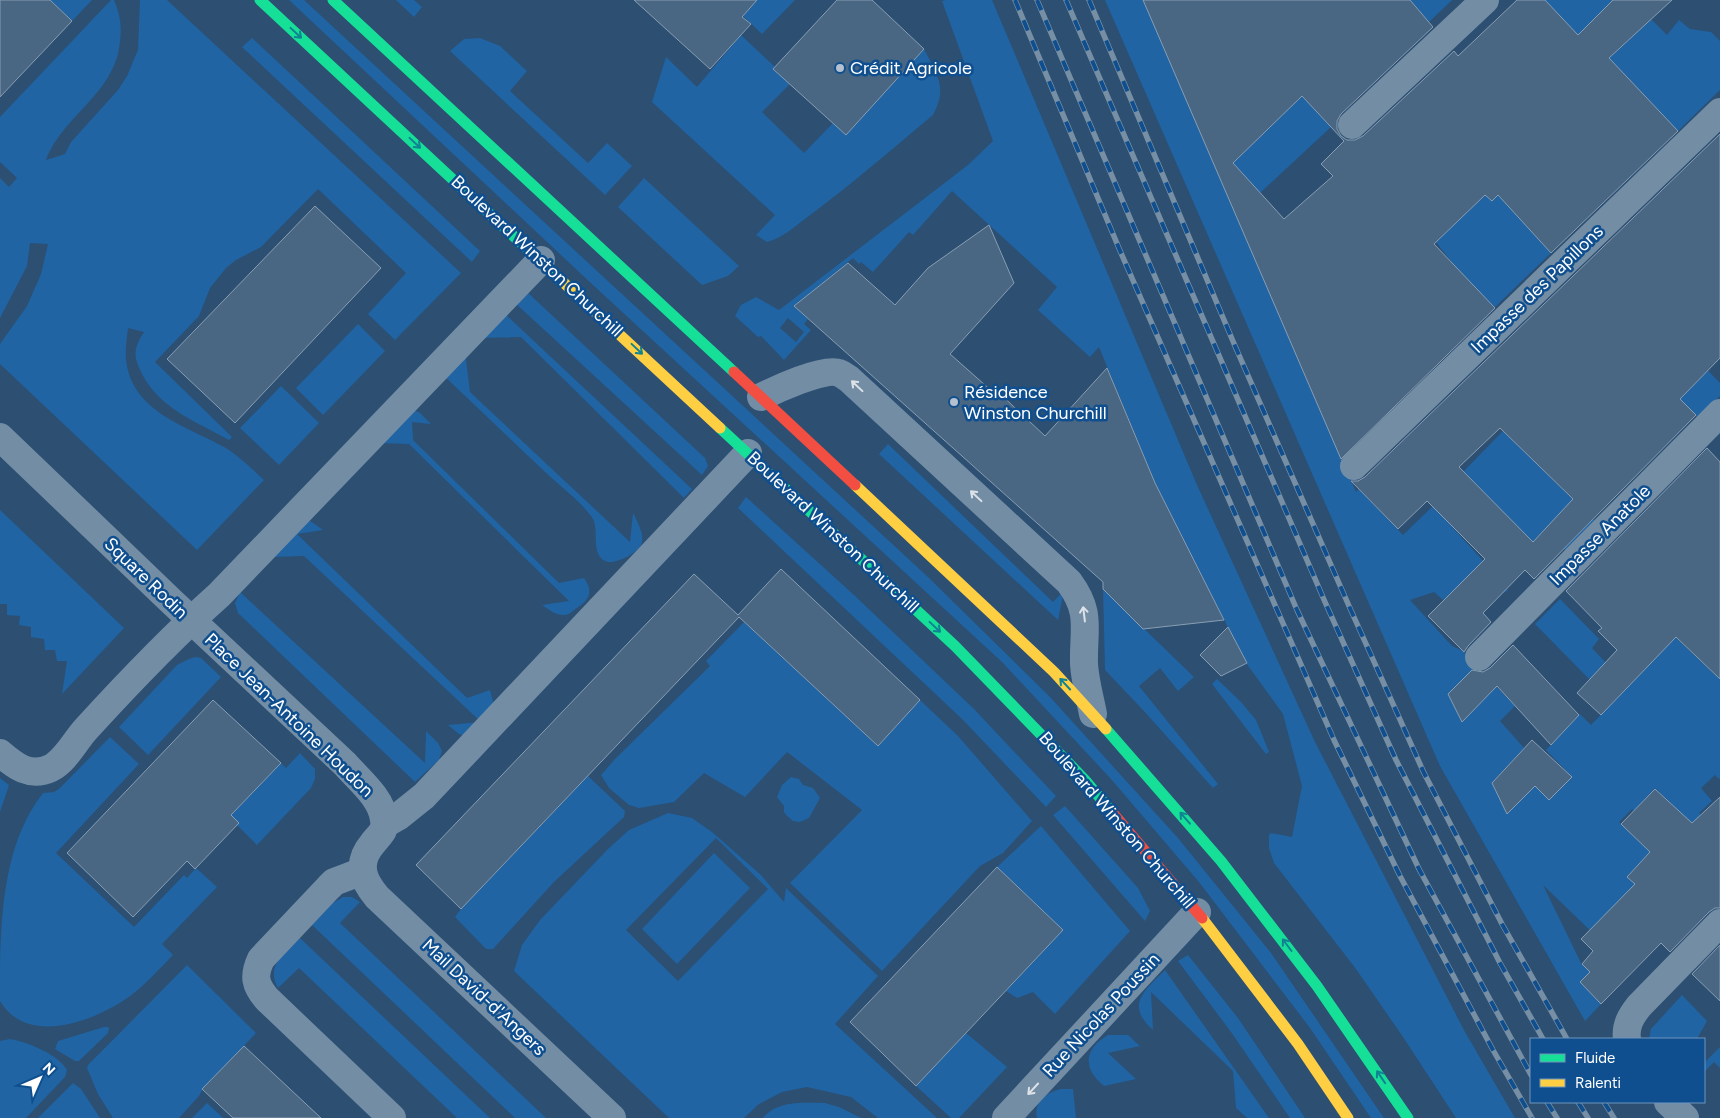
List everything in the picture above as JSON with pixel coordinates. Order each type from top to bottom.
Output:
[{"type":"main road","name":"Boulevard Winston Churchill","points":[[260,0],[955,646],[1005,695],[1085,780],[1198,912],[1298,1044],[1348,1118]]},
{"type":"main road","points":[[332,0],[761,397],[1054,672],[1195,829],[1271,924],[1317,986],[1408,1118]]},
{"type":"street","points":[[1352,126],[1485,0]]},
{"type":"street","name":"Impasse des Papillons","points":[[1354,466],[1720,112]]},
{"type":"street","name":"Place Jean-Antoine Houdon","points":[[385,824],[377,801],[344,764],[191,620],[219,595],[541,260]]},
{"type":"street","points":[[761,397],[792,382],[830,372],[839,373],[849,379],[1069,582],[1078,595],[1085,618],[1084,666],[1093,714]]},
{"type":"street","name":"Impasse Anatole","points":[[1479,657],[1720,413]]},
{"type":"street","name":"Square Rodin","points":[[0,437],[191,620],[85,730],[59,762],[50,768],[30,772],[15,766],[0,753]]},
{"type":"street","points":[[392,1118],[258,989],[256,974],[261,959],[328,887],[341,879],[363,871],[365,854],[384,829],[385,824],[399,816],[424,796],[748,453]]},
{"type":"street","name":"Mail David-d'Angers","points":[[363,871],[366,882],[377,897],[612,1118]]},
{"type":"street","name":"Rue Nicolas Poussin","points":[[1006,1118],[1198,912]]},
{"type":"street","points":[[1627,1038],[1626,1032],[1630,1017],[1720,923]]},
{"type":"street","points":[[1669,1103],[1685,1118]]},
{"type":"shaded area","points":[[50,0],[92,0],[72,21]]},
{"type":"shaded area","points":[[111,0],[114,0],[116,5],[121,25],[116,59],[109,75],[99,90],[64,130],[46,160],[65,154],[71,142],[118,90],[127,76],[138,50],[140,0],[167,0],[461,273],[395,340],[368,314],[406,273],[318,189],[261,247],[236,260],[226,268],[210,288],[199,316],[155,362],[232,437],[229,440],[180,413],[159,397],[142,374],[137,362],[136,348],[144,332],[128,328],[126,359],[130,377],[138,392],[163,415],[226,448],[264,480],[197,550],[0,364],[0,344],[27,306],[41,274],[48,244],[30,243],[27,266],[0,318],[0,178],[9,187],[17,178],[0,162],[0,117]]},
{"type":"shaded area","points":[[289,0],[304,0],[928,577],[1050,697],[1178,838],[1271,953],[1384,1118],[1371,1118],[1310,1028],[1199,882],[1111,779],[1002,662],[594,286]]},
{"type":"shaded area","points":[[396,0],[414,0],[422,7],[414,17]]},
{"type":"shaded area","points":[[757,0],[795,0],[762,34],[743,16]]},
{"type":"shaded area","points":[[992,0],[1197,485],[1315,742],[1465,1032],[1515,1118],[1456,1118],[1356,969],[1274,863],[1269,848],[1269,835],[1271,833],[1292,837],[1302,786],[1283,714],[1246,663],[1156,485],[1099,347],[1090,357],[1038,310],[1057,287],[952,191],[913,235],[909,232],[873,272],[853,258],[794,306],[808,319],[804,324],[811,330],[784,360],[761,336],[758,337],[735,316],[741,305],[756,297],[779,310],[968,165],[993,141],[942,1]],"holes":[[[788,318],[804,332],[796,342],[780,328]]]},
{"type":"shaded area","points":[[1105,0],[1143,0],[1302,96],[1331,127],[1260,193],[1223,185],[1356,492],[1359,489],[1403,535],[1433,506],[1485,563],[1483,567],[1508,590],[1499,596],[1474,572],[1443,600],[1434,592],[1410,600],[1452,646],[1463,651],[1477,665],[1449,694],[1461,721],[1496,686],[1515,706],[1500,721],[1524,748],[1492,783],[1507,814],[1535,786],[1549,800],[1572,777],[1546,750],[1580,714],[1591,725],[1648,666],[1673,635],[1715,675],[1720,670],[1720,778],[1715,775],[1701,788],[1712,801],[1699,813],[1718,831],[1709,840],[1655,788],[1634,811],[1632,809],[1619,822],[1650,852],[1627,877],[1635,884],[1600,940],[1543,885],[1581,963],[1590,972],[1580,982],[1601,1004],[1585,1021],[1440,766]]},
{"type":"shaded area","points":[[1410,0],[1452,0],[1429,22]]},
{"type":"shaded area","points":[[1519,0],[1635,0],[1574,59]]},
{"type":"shaded area","points":[[1651,19],[1667,35],[1679,20],[1690,29],[1711,32],[1720,41],[1720,90],[1678,131],[1605,62]]},
{"type":"shaded area","points":[[741,35],[790,84],[762,112],[804,153],[833,123],[846,134],[924,49],[939,81],[940,97],[933,115],[825,204],[784,234],[767,242],[756,235],[775,215],[652,102],[666,57],[697,87]]},
{"type":"shaded area","points":[[252,38],[480,251],[472,262],[242,47]]},
{"type":"shaded area","points":[[480,38],[500,46],[527,71],[510,91],[588,163],[607,143],[632,166],[605,195],[450,51],[464,39]]},
{"type":"shaded area","points":[[644,178],[739,266],[728,276],[702,285],[618,207]]},
{"type":"shaded area","points":[[1505,189],[1511,209],[1551,253],[1494,308],[1454,265],[1436,242],[1485,195],[1492,201]]},
{"type":"shaded area","points":[[526,291],[705,458],[708,466],[702,475],[514,302]]},
{"type":"shaded area","points":[[503,312],[692,489],[684,498],[521,337],[482,338]]},
{"type":"shaded area","points":[[358,324],[385,351],[323,415],[296,388]]},
{"type":"shaded area","points":[[465,352],[470,392],[630,542],[633,513],[642,535],[642,542],[637,550],[614,562],[605,561],[600,557],[596,546],[594,521],[586,510],[442,374]]},
{"type":"shaded area","points":[[1692,354],[1720,383],[1720,396],[1698,418],[1678,398]]},
{"type":"shaded area","points":[[281,386],[319,423],[279,465],[240,428]]},
{"type":"shaded area","points":[[412,410],[419,412],[431,424],[412,422],[413,440],[559,583],[584,578],[589,588],[588,596],[571,613],[561,615],[542,605],[569,601],[409,444],[378,443]]},
{"type":"shaded area","points":[[1503,431],[1596,522],[1567,552],[1544,530],[1533,542],[1463,472]]},
{"type":"shaded area","points":[[888,444],[1053,602],[1061,594],[1063,595],[1058,620],[879,454]]},
{"type":"shaded area","points":[[746,497],[854,595],[974,709],[1056,796],[1046,807],[962,719],[738,508]]},
{"type":"shaded area","points":[[0,510],[124,628],[62,694],[67,661],[57,661],[55,650],[45,650],[44,639],[31,637],[31,627],[19,625],[20,616],[7,615],[7,604],[0,604]]},
{"type":"shaded area","points":[[309,520],[323,530],[297,534],[467,698],[490,690],[495,709],[469,737],[459,734],[448,725],[481,722],[304,556],[272,557]]},
{"type":"shaded area","points":[[1103,589],[1194,677],[1178,691],[1160,668],[1139,686],[1218,784],[1213,788],[1105,670]]},
{"type":"shaded area","points":[[240,592],[425,763],[426,731],[438,743],[442,751],[439,760],[415,782],[238,613],[235,603]]},
{"type":"shaded area","points":[[1560,599],[1599,639],[1592,648],[1606,663],[1590,680],[1535,624]]},
{"type":"shaded area","points":[[744,622],[878,746],[920,700],[958,736],[1032,821],[1003,853],[980,866],[882,971],[790,883],[862,810],[787,752],[745,797],[704,773],[674,802],[639,808],[629,805],[609,788],[601,775],[710,666],[706,661]]},
{"type":"shaded area","points":[[195,657],[201,658],[221,677],[148,755],[119,727],[177,665]]},
{"type":"shaded area","points":[[1217,679],[1241,702],[1256,720],[1269,752],[1266,754],[1212,684]]},
{"type":"shaded area","points":[[110,737],[139,764],[56,853],[134,927],[184,875],[187,878],[196,868],[217,887],[162,944],[173,955],[134,993],[120,1003],[84,1020],[65,1025],[46,1026],[28,1024],[12,1016],[0,1001],[2,918],[10,864],[18,839],[29,815],[43,793],[54,792],[59,789]]},
{"type":"shaded area","points":[[300,753],[315,769],[315,779],[311,788],[257,845],[237,825],[239,823],[231,815],[281,763],[286,768]]},
{"type":"shaded area","points":[[588,776],[625,811],[624,817],[554,882],[493,949],[486,949],[455,917]]},
{"type":"shaded area","points":[[791,777],[799,779],[803,785],[813,788],[820,798],[809,818],[800,822],[793,821],[786,815],[784,806],[777,797],[782,785]]},
{"type":"shaded area","points":[[0,778],[9,785],[0,812]]},
{"type":"shaded area","points":[[1065,806],[1138,888],[1150,911],[1145,921],[1053,815]]},
{"type":"shaded area","points":[[668,813],[692,818],[712,832],[761,875],[784,902],[786,888],[878,976],[835,1024],[937,1118],[878,1118],[851,1097],[807,1087],[782,1092],[759,1104],[744,1118],[669,1118],[514,971],[522,945],[540,920],[608,849],[629,830]],"holes":[[[716,838],[768,889],[678,981],[626,930]]]},
{"type":"shaded area","points":[[1041,826],[1130,931],[1055,1014],[1033,992],[1017,998],[1006,991],[1063,930],[997,867]]},
{"type":"shaded area","points":[[714,853],[750,888],[677,964],[642,929]]},
{"type":"shaded area","points":[[343,897],[352,897],[360,902],[340,923],[546,1118],[515,1118],[312,925],[333,903]]},
{"type":"shaded area","points":[[300,938],[490,1118],[457,1118],[299,968],[278,988],[274,973],[275,966],[278,960]]},
{"type":"shaded area","points":[[1188,955],[1238,1018],[1305,1118],[1290,1118],[1231,1032],[1178,961]]},
{"type":"shaded area","points":[[187,965],[256,1033],[203,1089],[179,1118],[113,1118],[98,1094],[87,1068],[88,1065]]},
{"type":"shaded area","points":[[1165,970],[1269,1118],[1247,1118],[1236,1108],[1233,1071],[1151,992],[1153,1030],[1145,1021],[1140,1013],[1141,998],[1150,985]]},
{"type":"shaded area","points":[[1682,995],[1707,1021],[1698,1038],[1649,1038],[1651,1029]]},
{"type":"shaded area","points":[[108,1027],[108,1033],[79,1061],[75,1061],[55,1049],[58,1041]]},
{"type":"shaded area","points":[[966,1033],[1007,1067],[959,1118],[951,1118],[916,1086]]},
{"type":"shaded area","points":[[1108,1035],[1128,1035],[1140,1046],[1108,1053],[1136,1079],[1104,1086],[1092,1072],[1089,1066],[1090,1053],[1100,1040]]},
{"type":"shaded area","points":[[10,1039],[33,1046],[49,1054],[63,1064],[67,1070],[65,1077],[26,1118],[0,1118],[0,1041]]},
{"type":"shaded area","points":[[1720,1047],[1720,1068],[1714,1062],[1705,1071],[1705,1062]]},
{"type":"shaded area","points":[[73,1083],[81,1089],[100,1118],[38,1118]]},
{"type":"shaded area","points":[[1061,1089],[1073,1089],[1076,1118],[1037,1118],[1037,1107],[1042,1099],[1046,1095]]},
{"type":"shaded area","points":[[207,1103],[223,1118],[192,1118]]},
{"type":"shaded area","points":[[825,1103],[839,1107],[861,1118],[763,1118],[769,1112],[783,1105]]},
{"type":"building","points":[[0,0],[50,0],[72,21],[0,97]]},
{"type":"building","points":[[634,0],[757,0],[742,17],[751,24],[710,69]]},
{"type":"building","name":"Crédit Agricole","points":[[837,0],[872,0],[924,49],[846,135],[773,69]]},
{"type":"building","points":[[1143,0],[1410,0],[1433,27],[1341,114],[1337,121],[1337,129],[1341,136],[1347,140],[1355,140],[1363,136],[1454,51],[1458,56],[1517,0],[1545,0],[1578,35],[1613,0],[1672,0],[1609,58],[1678,131],[1551,253],[1498,195],[1492,201],[1485,195],[1434,244],[1495,308],[1341,459]],"holes":[[[1302,96],[1344,141],[1321,164],[1333,176],[1284,219],[1233,163]]]},
{"type":"building","points":[[1720,134],[1720,358],[1680,399],[1696,415],[1534,579],[1525,570],[1483,613],[1491,622],[1464,652],[1428,616],[1485,559],[1427,501],[1398,529],[1351,481],[1358,481],[1365,477]],"holes":[[[1500,428],[1573,499],[1533,542],[1459,467]]]},
{"type":"building","points":[[315,206],[381,268],[235,423],[167,359]]},
{"type":"building","name":"Résidence Winston Churchill","points":[[989,225],[1014,283],[950,354],[994,393],[996,390],[1045,436],[1107,368],[1155,483],[1224,620],[1143,629],[1103,589],[1103,582],[794,306],[848,263],[895,305],[928,268]]},
{"type":"building","points":[[1707,448],[1720,462],[1720,679],[1676,637],[1601,715],[1577,693],[1617,650],[1598,631],[1602,628],[1566,591]]},
{"type":"building","points":[[781,569],[920,700],[878,746],[739,617],[461,909],[416,865],[694,574],[738,615]]},
{"type":"building","points":[[1228,627],[1247,663],[1221,676],[1200,655]]},
{"type":"building","points":[[1513,645],[1579,715],[1551,745],[1497,686],[1462,722],[1448,694],[1472,670],[1483,672],[1490,668]]},
{"type":"building","points":[[213,700],[281,763],[231,815],[239,823],[195,869],[187,861],[133,917],[67,853]]},
{"type":"building","points":[[1532,740],[1572,777],[1549,800],[1535,786],[1507,814],[1492,783]]},
{"type":"building","points":[[1655,789],[1692,823],[1720,797],[1720,908],[1715,908],[1709,912],[1670,952],[1661,943],[1601,1004],[1580,982],[1590,972],[1582,964],[1593,951],[1581,939],[1635,884],[1627,877],[1650,852],[1621,824]]},
{"type":"building","points":[[997,867],[1063,930],[916,1086],[850,1022]]},
{"type":"building","points":[[1720,945],[1720,1001],[1692,974]]},
{"type":"building","points":[[244,1046],[321,1118],[233,1118],[202,1089]]},
{"type":"railway","points":[[1015,0],[1121,253],[1334,740],[1400,876],[1493,1050],[1532,1118]]},
{"type":"railway","points":[[1037,0],[1297,610],[1419,869],[1530,1073]]},
{"type":"railway","points":[[1066,0],[1325,602],[1396,760],[1500,963],[1542,1038]]},
{"type":"railway","points":[[1089,0],[1235,346],[1424,773],[1502,924],[1566,1038]]},
{"type":"railway","points":[[1548,1103],[1557,1118]]},
{"type":"railway","points":[[1579,1103],[1588,1118]]},
{"type":"railway","points":[[1605,1103],[1614,1118]]},
{"type":"traffic: fast","points":[[260,0],[564,283]]},
{"type":"traffic: fast","points":[[333,0],[734,372]]},
{"type":"traffic: fast","points":[[720,428],[955,646],[1085,780],[1111,811]]},
{"type":"traffic: fast","points":[[1106,729],[1221,861],[1317,986],[1408,1118]]},
{"type":"traffic: slow","points":[[564,283],[720,428]]},
{"type":"traffic: slow","points":[[855,485],[1054,672],[1106,729]]},
{"type":"traffic: slow","points":[[1202,918],[1298,1044],[1348,1118]]},
{"type":"traffic: jam","points":[[734,372],[855,485]]},
{"type":"traffic: jam","points":[[1111,811],[1202,918]]},
{"type":"place","name":"Crédit Agricole","points":[[840,68]]},
{"type":"place","name":"Résidence Winston Churchill","points":[[954,402]]}]
